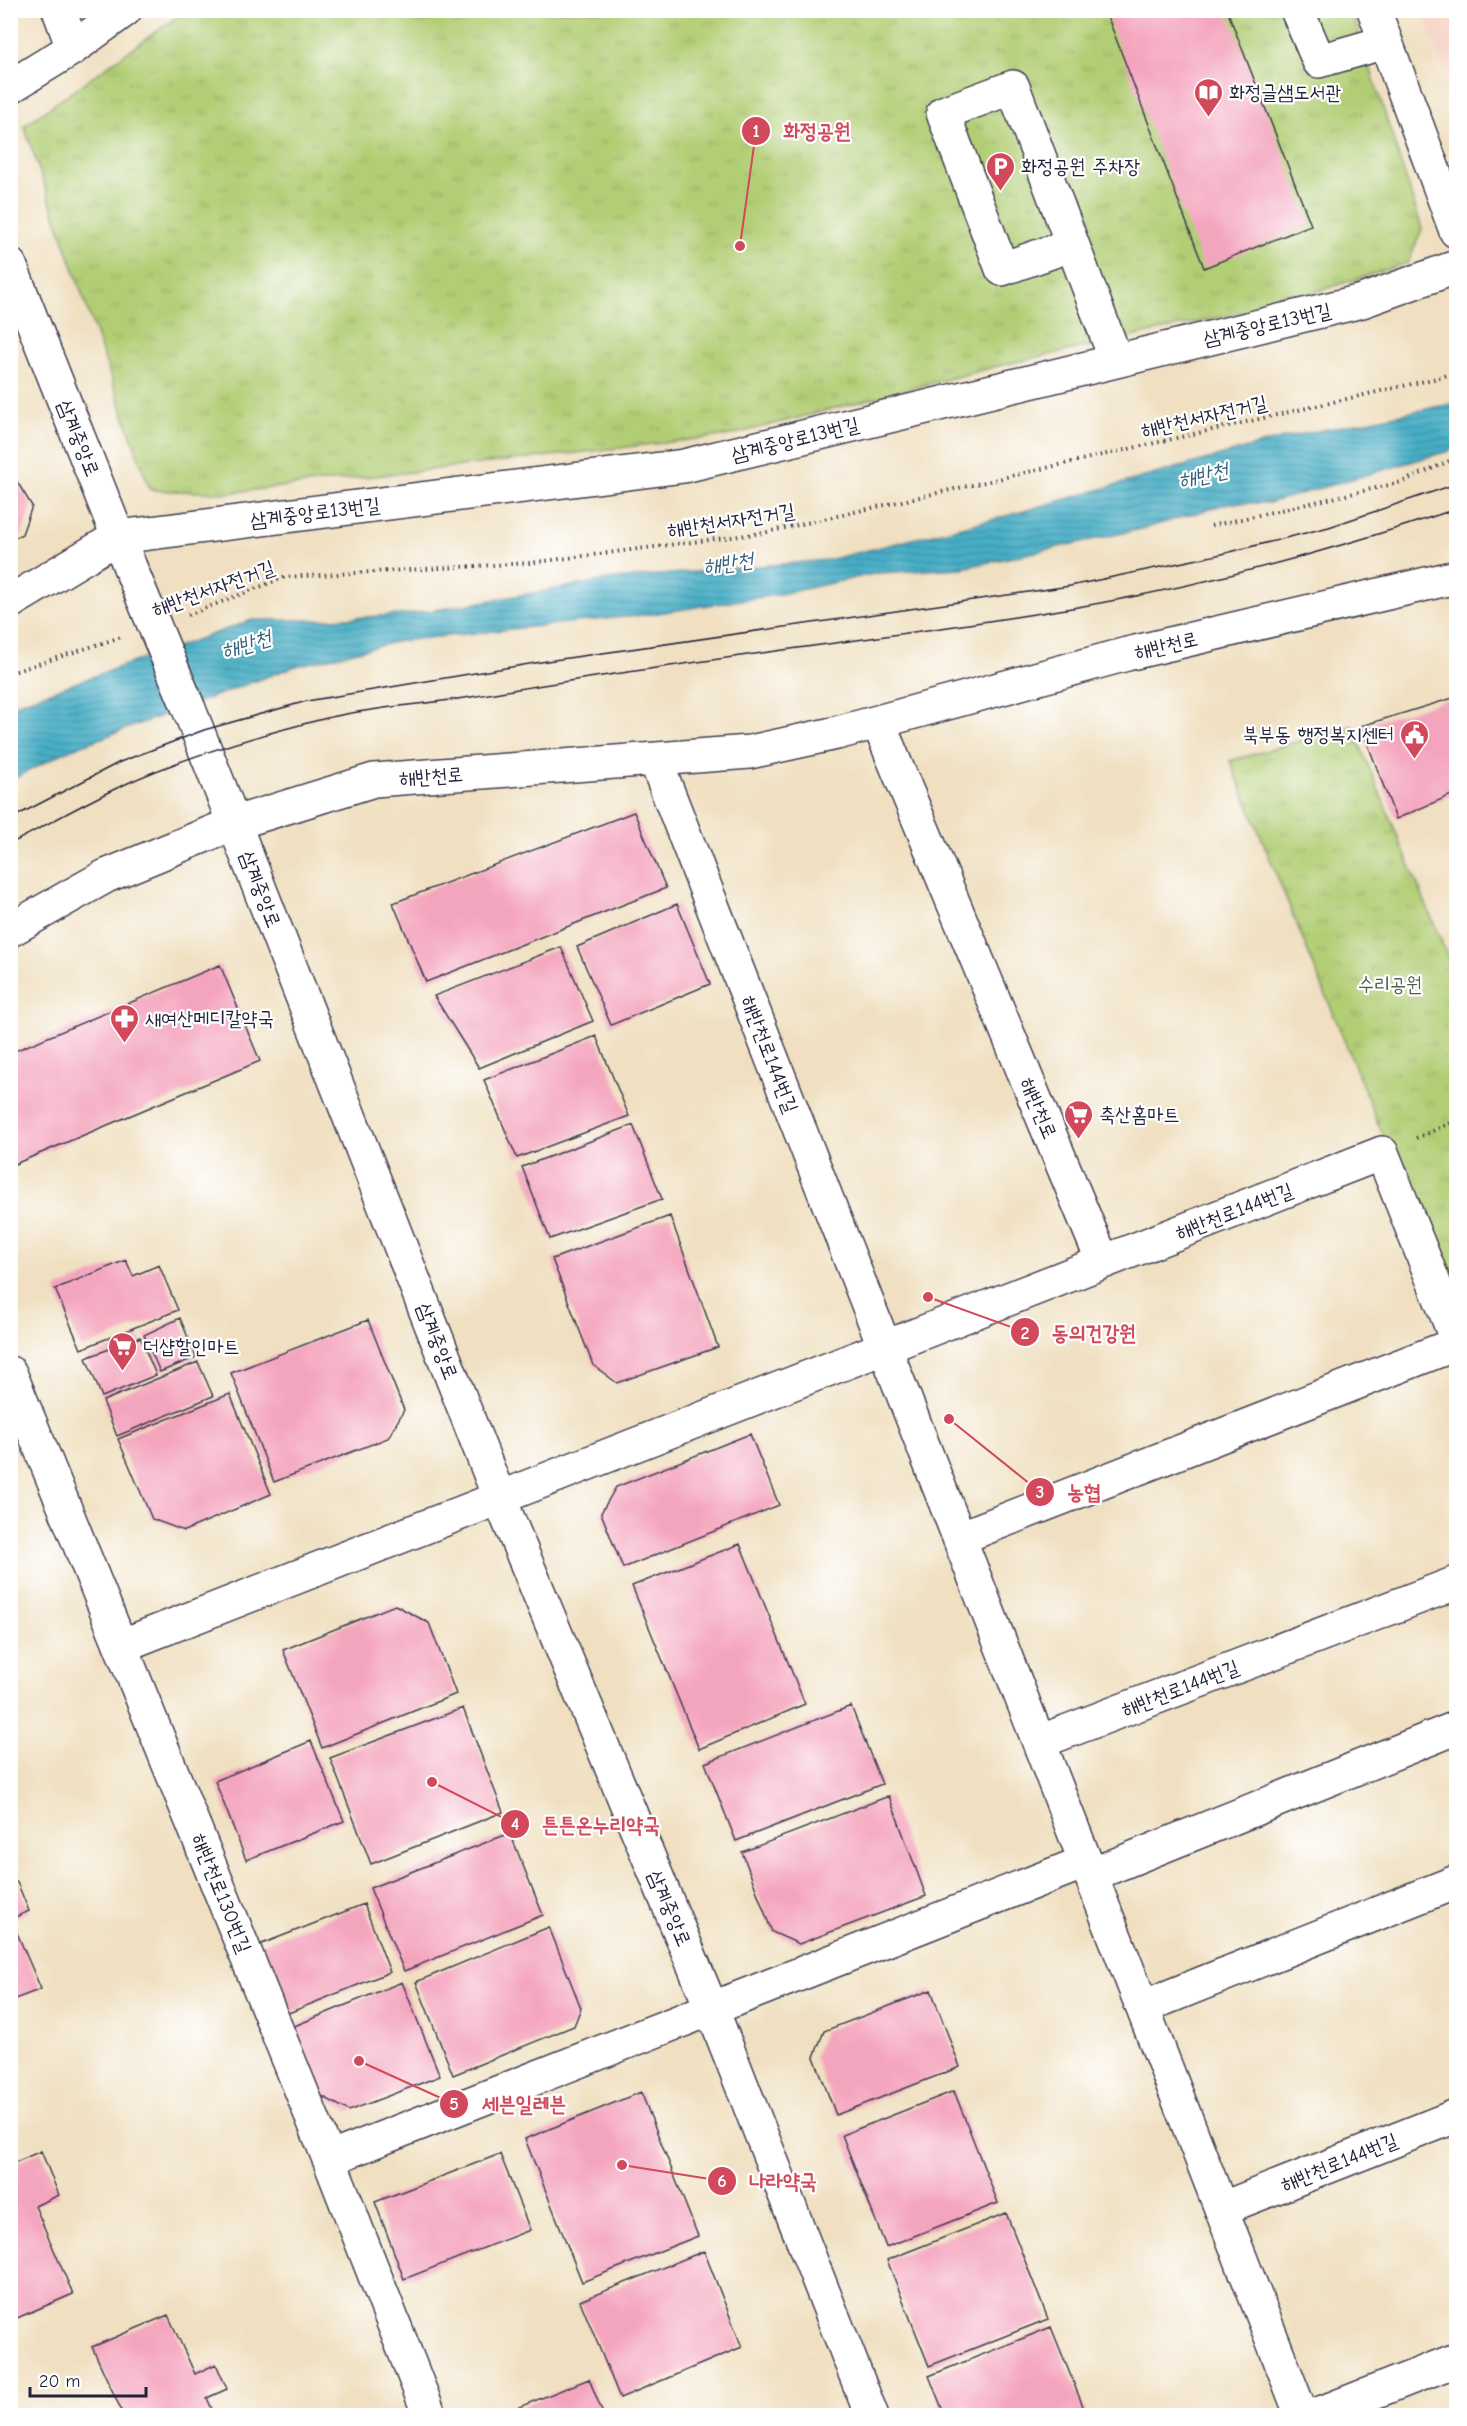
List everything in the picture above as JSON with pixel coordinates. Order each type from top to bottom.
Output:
[{"type":"street","points":[[59,10],[73,48]]},
{"type":"street","points":[[10,87],[73,48],[125,10]]},
{"type":"street","points":[[1297,10],[1319,61],[1386,42]]},
{"type":"street","points":[[1374,10],[1456,231]]},
{"type":"street","points":[[1071,245],[1002,269],[943,113],[1012,87],[1116,360]]},
{"type":"street","name":"삼계중앙로","points":[[10,264],[130,567],[235,823],[499,1497],[711,2007],[872,2415]]},
{"type":"street","name":"삼계중앙로13번길","points":[[118,537],[684,466],[1362,301],[1456,267]]},
{"type":"street","points":[[10,602],[118,537]]},
{"type":"street","name":"해반천로","points":[[10,930],[106,876],[235,823],[374,780],[750,752],[878,722],[1127,654],[1456,577]]},
{"type":"street","name":"해반천로","points":[[878,722],[1102,1262]]},
{"type":"street","name":"해반천로144번길","points":[[655,759],[1302,2415]]},
{"type":"street","points":[[1382,1153],[1456,1338]]},
{"type":"street","name":"해반천로144번길","points":[[885,1349],[1382,1153]]},
{"type":"street","points":[[959,1538],[1456,1344]]},
{"type":"street","points":[[123,1645],[499,1497],[885,1349]]},
{"type":"street","name":"해반천로130번길","points":[[10,1373],[123,1645],[330,2159],[430,2415]]},
{"type":"street","name":"해반천로144번길","points":[[1039,1742],[1456,1583]]},
{"type":"street","points":[[330,2159],[711,2007],[1088,1868],[1456,1728]]},
{"type":"street","points":[[1143,2007],[1456,1882]]},
{"type":"street","name":"해반천로144번길","points":[[1221,2209],[1456,2115]]},
{"type":"street","points":[[1313,2415],[1456,2360]]},
{"type":"path","name":"해반천서자전거길","points":[[185,616],[285,577],[529,563],[763,533],[1456,371]]},
{"type":"path","points":[[1211,526],[1402,482],[1456,459]]},
{"type":"path","points":[[10,673],[129,634]]},
{"type":"path","points":[[1382,1153],[1456,1121]]},
{"type":"shaded area","points":[[1422,11],[1456,11],[1456,98]]},
{"type":"green space","points":[[185,11],[1352,11],[1422,229],[1408,263],[1267,307],[998,366],[731,435],[228,493],[150,490],[24,126]]},
{"type":"green space","name":"수리공원","points":[[1352,726],[1456,977],[1456,1314],[1230,761]]},
{"type":"water","name":"해반천","points":[[1456,403],[1456,449],[1269,503],[1229,503],[1146,528],[962,568],[878,573],[781,594],[652,614],[400,641],[296,666],[69,750],[11,780],[10,706],[252,620],[316,620],[411,614],[613,579],[828,560],[1006,516],[1283,438]]},
{"type":"building","name":"화정글샘도서관","points":[[1105,10],[1227,10],[1311,225],[1204,268]]},
{"type":"building","points":[[10,470],[32,506],[22,534],[10,541]]},
{"type":"building","name":"북부동 행정복지센터","points":[[1456,697],[1456,798],[1451,795],[1396,819],[1361,726]]},
{"type":"building","points":[[634,812],[666,888],[426,982],[393,903]]},
{"type":"building","points":[[677,904],[710,984],[611,1025],[577,947]]},
{"type":"building","points":[[561,947],[593,1021],[479,1068],[434,996]]},
{"type":"building","points":[[220,965],[260,1061],[10,1166],[10,1053]]},
{"type":"building","points":[[596,1036],[629,1116],[517,1158],[484,1080]]},
{"type":"building","points":[[633,1125],[662,1199],[550,1239],[522,1167]]},
{"type":"building","points":[[670,1216],[718,1347],[617,1383],[593,1365],[552,1259]]},
{"type":"building","points":[[126,1260],[133,1276],[159,1265],[178,1310],[81,1349],[55,1289]]},
{"type":"building","points":[[180,1318],[196,1357],[160,1372],[144,1335]]},
{"type":"building","points":[[368,1320],[404,1410],[388,1438],[274,1482],[231,1373]]},
{"type":"building","points":[[140,1337],[156,1375],[102,1397],[86,1358]]},
{"type":"building","points":[[198,1362],[213,1396],[117,1436],[103,1401]]},
{"type":"building","points":[[230,1394],[271,1494],[184,1531],[152,1519],[118,1439]]},
{"type":"building","points":[[750,1434],[779,1505],[623,1568],[601,1513],[616,1487]]},
{"type":"building","points":[[740,1544],[805,1704],[699,1749],[632,1586]]},
{"type":"building","points":[[395,1605],[429,1623],[456,1694],[322,1748],[283,1650]]},
{"type":"building","points":[[851,1706],[882,1784],[736,1841],[705,1763]]},
{"type":"building","points":[[463,1708],[503,1812],[371,1864],[330,1758]]},
{"type":"building","points":[[311,1741],[344,1821],[246,1860],[215,1781]]},
{"type":"building","points":[[889,1796],[926,1896],[799,1944],[772,1932],[742,1852]]},
{"type":"building","points":[[510,1833],[543,1915],[404,1971],[370,1888]]},
{"type":"building","points":[[17,1882],[29,1911],[11,1919],[41,1989],[10,2001],[10,1884]]},
{"type":"building","points":[[364,1904],[390,1972],[286,2014],[259,1945]]},
{"type":"building","points":[[549,1927],[581,2008],[574,2026],[453,2075],[416,1982]]},
{"type":"building","points":[[402,1982],[440,2076],[349,2111],[320,2095],[292,2027]]},
{"type":"building","points":[[931,1990],[960,2067],[836,2115],[814,2057],[824,2031]]},
{"type":"building","points":[[954,2091],[998,2203],[886,2247],[842,2135]]},
{"type":"building","points":[[641,2092],[698,2236],[582,2282],[525,2139]]},
{"type":"building","points":[[10,2151],[16,2162],[41,2151],[59,2195],[35,2206],[73,2294],[10,2321]]},
{"type":"building","points":[[500,2154],[530,2230],[404,2279],[375,2202]]},
{"type":"building","points":[[1006,2213],[1048,2319],[929,2366],[887,2260]]},
{"type":"building","points":[[704,2251],[742,2347],[620,2398],[580,2301]]},
{"type":"building","points":[[168,2315],[195,2374],[216,2364],[227,2389],[207,2398],[215,2416],[124,2416],[92,2347]]},
{"type":"building","points":[[1051,2327],[1087,2416],[945,2416],[929,2376]]},
{"type":"building","points":[[589,2379],[604,2416],[499,2416],[499,2415]]},
{"type":"tram line","points":[[10,819],[120,762],[204,730],[307,701],[547,661],[1070,586],[1222,554],[1329,527],[1456,484]]},
{"type":"tram line","points":[[10,844],[104,795],[166,767],[245,740],[323,719],[621,673],[997,620],[1121,599],[1266,566],[1456,509]]},
{"type":"place","name":"화정글샘도서관","points":[[1208,118]]},
{"type":"place","name":"화정공원 주차장","points":[[1000,192]]},
{"type":"place","name":"화정공원","points":[[740,246]]},
{"type":"place","name":"북부동 행정복지센터","points":[[1415,760]]},
{"type":"place","name":"새여산메디칼약국","points":[[124,1044]]},
{"type":"place","name":"축산홈마트","points":[[1078,1140]]},
{"type":"place","name":"동의건강원","points":[[928,1297]]},
{"type":"place","name":"더샵할인마트","points":[[122,1372]]},
{"type":"place","name":"농협","points":[[949,1419]]},
{"type":"place","name":"튼튼온누리약국","points":[[432,1782]]},
{"type":"place","name":"세븐일레븐","points":[[359,2061]]},
{"type":"place","name":"나라약국","points":[[622,2165]]}]
